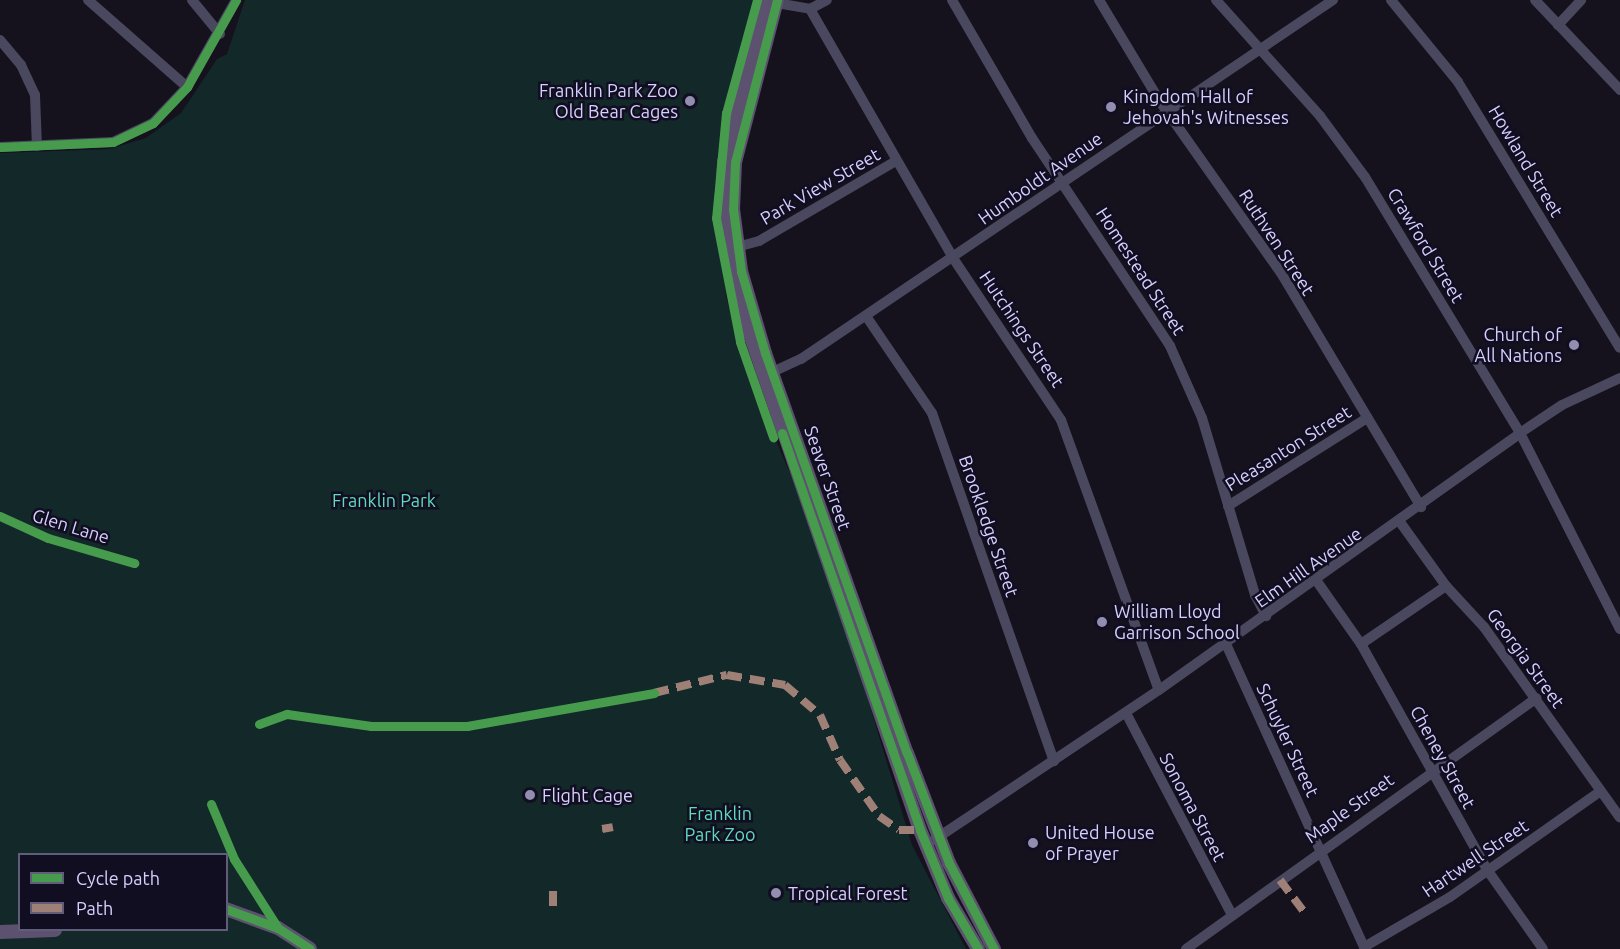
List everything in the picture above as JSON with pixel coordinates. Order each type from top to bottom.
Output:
[{"type":"main road","name":"Seaver Street","points":[[771,1],[724,162],[732,249],[767,374],[925,844],[978,949]]},
{"type":"main road","name":"Seaver Street","points":[[767,374],[939,838],[994,949]]},
{"type":"main road","points":[[228,910],[278,928],[310,949]]},
{"type":"main road","points":[[0,932],[28,931]]},
{"type":"street","points":[[88,0],[187,87]]},
{"type":"street","points":[[192,0],[220,34]]},
{"type":"street","points":[[0,147],[84,146],[131,136],[153,123],[187,87],[220,34],[236,0]]},
{"type":"street","points":[[771,1],[810,9],[827,0]]},
{"type":"street","name":"Homestead Street","points":[[952,0],[1061,183],[1170,346],[1202,418],[1228,506],[1266,616]]},
{"type":"street","name":"Ruthven Street","points":[[1099,0],[1166,111],[1281,273],[1421,507]]},
{"type":"street","name":"Crawford Street","points":[[1216,0],[1261,48],[1347,151],[1520,433],[1620,629]]},
{"type":"street","name":"Humboldt Avenue","points":[[767,374],[866,316],[1333,0]]},
{"type":"street","name":"Howland Street","points":[[1391,0],[1458,82],[1620,348]]},
{"type":"street","points":[[1535,0],[1620,90]]},
{"type":"street","points":[[1558,25],[1581,0]]},
{"type":"street","name":"Hutchings Street","points":[[810,9],[953,258],[1061,420],[1159,690]]},
{"type":"street","points":[[0,40],[21,65],[35,95],[37,146]]},
{"type":"street","name":"Park View Street","points":[[732,249],[759,241],[896,161]]},
{"type":"street","name":"Brookledge Street","points":[[866,316],[932,413],[1054,760]]},
{"type":"street","name":"Elm Hill Avenue","points":[[925,844],[939,838],[1226,644],[1421,507],[1520,433],[1562,405],[1620,378]]},
{"type":"street","name":"Pleasanton Street","points":[[1228,506],[1367,418]]},
{"type":"street","name":"Georgia Street","points":[[1400,522],[1446,586],[1484,627],[1620,818]]},
{"type":"street","name":"Cheney Street","points":[[1316,580],[1361,644],[1488,871],[1543,949]]},
{"type":"street","points":[[1361,644],[1446,586]]},
{"type":"street","name":"Schuyler Street","points":[[1226,644],[1364,948]]},
{"type":"street","name":"Maple Street","points":[[1188,948],[1431,768],[1536,698]]},
{"type":"street","name":"Sonoma Street","points":[[1126,713],[1232,915]]},
{"type":"street","name":"Hartwell Street","points":[[1364,948],[1488,871],[1601,791]]},
{"type":"green space","name":"Franklin Park","points":[[245,0],[758,0],[723,123],[714,193],[727,300],[747,373],[805,508],[848,634],[912,845],[966,949],[0,949],[0,153],[109,149],[146,138],[181,113],[217,59],[227,54]]},
{"type":"marked path","points":[[654,693],[727,675],[785,685],[820,715],[840,760],[879,816],[899,830],[920,830]]},
{"type":"marked path","points":[[602,829],[613,827]]},
{"type":"marked path","points":[[1280,880],[1303,911]]},
{"type":"marked path","points":[[553,891],[553,914]]},
{"type":"cycle path","points":[[0,147],[113,142],[153,123],[187,87],[236,0]]},
{"type":"cycle path","points":[[757,0],[726,113],[716,218],[740,342],[773,437]]},
{"type":"cycle path","points":[[777,0],[735,162],[733,209],[741,271],[765,353],[907,753],[949,863],[994,949]]},
{"type":"cycle path","points":[[782,433],[920,830],[948,898],[978,949]]},
{"type":"cycle path","name":"Glen Lane","points":[[0,516],[48,538],[134,563]]},
{"type":"cycle path","points":[[259,724],[287,714],[371,726],[467,726],[654,693]]},
{"type":"cycle path","points":[[211,804],[234,859],[278,928]]},
{"type":"cycle path","points":[[228,910],[278,928],[310,949]]},
{"type":"place","name":"Franklin Park Zoo Old Bear Cages","points":[[690,101]]},
{"type":"place","name":"Kingdom Hall of Jehovah's Witnesses","points":[[1111,107]]},
{"type":"place","name":"Church of All Nations","points":[[1574,345]]},
{"type":"place","name":"William Lloyd Garrison School","points":[[1102,622]]},
{"type":"place","name":"Flight Cage","points":[[530,795]]},
{"type":"place","name":"United House of Prayer","points":[[1033,843]]},
{"type":"place","name":"Tropical Forest","points":[[776,893]]},
{"type":"park label","name":"Franklin Park Zoo","points":[[720,824]]}]
